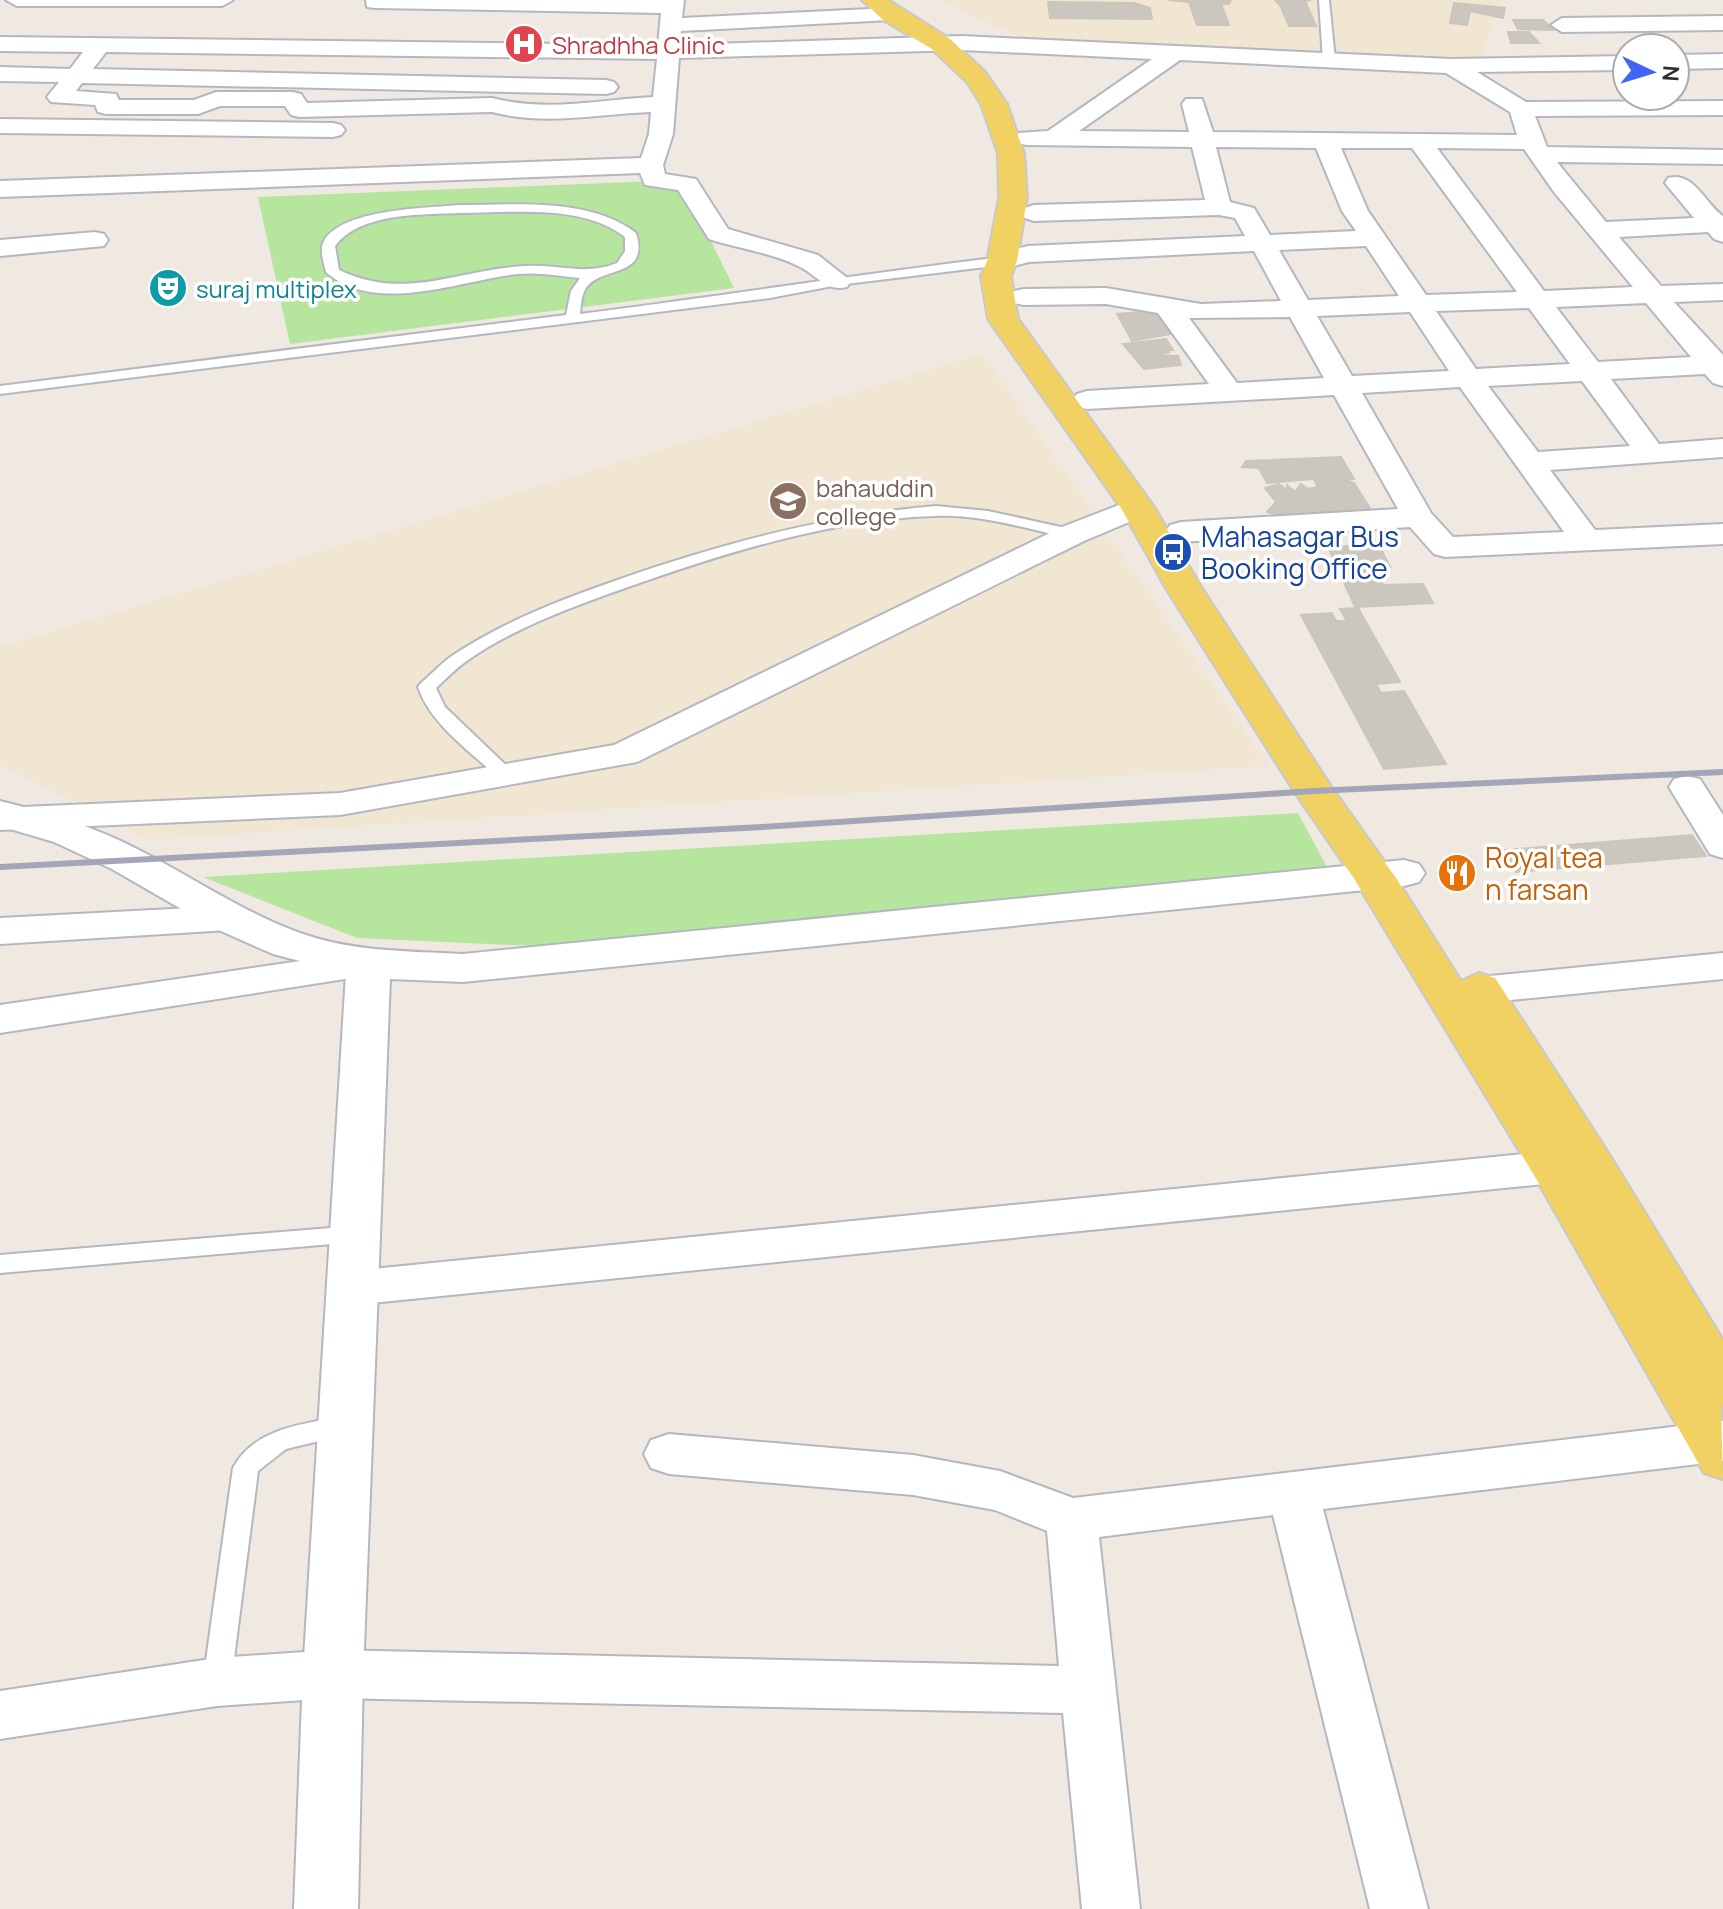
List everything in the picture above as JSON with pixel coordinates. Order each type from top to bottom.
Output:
[{"type":"main road","points":[[886,5],[987,67],[1040,138],[1032,169],[1034,213],[1015,258],[996,276],[1003,319],[1137,507],[1185,590],[1279,738],[1480,990],[1717,1362]]},
{"type":"main road","points":[[951,44],[994,104],[1011,153],[1015,258],[1028,321],[1181,532],[1345,791],[1554,1167],[1720,1446]]},
{"type":"main road","points":[[3,809],[61,826],[229,918],[288,944],[369,964],[463,968],[1390,875]]},
{"type":"main road","points":[[326,1909],[333,1674],[369,964]]},
{"type":"street","points":[[17,0],[222,0]]},
{"type":"street","points":[[377,0],[375,2],[581,3],[673,10],[886,5]]},
{"type":"street","points":[[1549,0],[1582,63]]},
{"type":"street","points":[[673,10],[661,134],[651,165],[654,180],[687,184],[718,234],[809,261],[838,281]]},
{"type":"street","points":[[1562,25],[1723,23]]},
{"type":"street","points":[[0,44],[669,52],[951,44],[1451,66],[1611,63]]},
{"type":"street","points":[[100,45],[59,97],[108,99],[106,107],[198,107],[216,99],[293,99],[299,110],[398,131]]},
{"type":"street","points":[[265,80],[281,47]]},
{"type":"street","points":[[1040,138],[1175,53]]},
{"type":"street","points":[[1691,62],[1723,61]]},
{"type":"street","points":[[1451,66],[1521,109],[1723,108]]},
{"type":"street","points":[[0,74],[265,80],[665,96]]},
{"type":"street","points":[[521,169],[539,130],[665,96]]},
{"type":"street","points":[[1194,104],[1219,207]]},
{"type":"street","points":[[0,126],[139,129],[342,120],[408,105],[492,105],[519,114],[539,130]]},
{"type":"street","points":[[114,168],[152,107]]},
{"type":"street","points":[[1521,109],[1535,148],[1653,295],[1719,369]]},
{"type":"street","points":[[323,153],[342,120]]},
{"type":"street","points":[[507,132],[600,133]]},
{"type":"street","points":[[631,134],[661,134]]},
{"type":"street","points":[[1040,138],[1418,140],[1723,157]]},
{"type":"street","points":[[1325,139],[1355,211],[1468,378],[1587,541]]},
{"type":"street","points":[[1418,140],[1651,453]]},
{"type":"street","points":[[225,157],[372,154]]},
{"type":"street","points":[[0,189],[114,168],[521,169],[651,165]]},
{"type":"street","points":[[1677,183],[1720,228]]},
{"type":"street","points":[[1034,213],[1219,207],[1245,213],[1418,517],[1445,547],[1723,534]]},
{"type":"street","points":[[1599,230],[1720,228]]},
{"type":"street","points":[[1015,258],[1373,238]]},
{"type":"street","points":[[0,248],[95,240]]},
{"type":"street","points":[[1024,297],[1106,296],[1201,312],[1723,292]]},
{"type":"street","points":[[1168,308],[1228,391]]},
{"type":"street","points":[[1087,400],[1589,371],[1719,369]]},
{"type":"street","points":[[1530,462],[1723,448]]},
{"type":"street","points":[[61,826],[340,804],[624,754],[1073,534],[1137,507]]},
{"type":"street","points":[[1181,532],[1418,517]]},
{"type":"street","points":[[1687,787],[1723,846]]},
{"type":"street","points":[[0,931],[229,918]]},
{"type":"street","points":[[0,1019],[369,964]]},
{"type":"street","points":[[1480,990],[1723,966]]},
{"type":"street","points":[[352,1288],[1554,1167]]},
{"type":"street","points":[[669,1454],[913,1475],[1000,1491],[1071,1519],[1720,1446]]},
{"type":"street","points":[[1293,1493],[1399,1909]]},
{"type":"street","points":[[1071,1519],[1111,1909]]},
{"type":"street","points":[[0,1715],[217,1682],[333,1674],[1088,1690]]},
{"type":"lane","points":[[1324,0],[1329,60]]},
{"type":"lane","points":[[573,319],[577,291],[593,276],[620,268],[630,260],[633,251],[631,236],[605,219],[560,211],[484,209],[394,214],[345,228],[331,240],[328,253],[333,272],[350,282],[372,288],[415,290],[515,270],[593,276]]},
{"type":"lane","points":[[0,390],[770,294],[838,281],[1015,258]]},
{"type":"lane","points":[[506,775],[439,711],[427,687],[437,672],[524,623],[636,577],[806,531],[892,516],[934,510],[974,514],[1073,534]]},
{"type":"lane","points":[[0,1264],[355,1234]]},
{"type":"lane","points":[[217,1682],[246,1468],[258,1451],[282,1438],[347,1425]]},
{"type":"shaded area","points":[[938,0],[1500,0],[1479,60],[1026,40]]},
{"type":"shaded area","name":"bahauddin college","points":[[983,354],[1269,766],[149,840],[0,764],[0,647]]},
{"type":"green space","points":[[681,180],[734,288],[290,344],[258,197]]},
{"type":"green space","points":[[1298,813],[1327,867],[533,946],[357,938],[203,877]]},
{"type":"building","points":[[1168,0],[1231,0],[1229,4],[1221,4],[1229,25],[1197,25],[1189,2]]},
{"type":"building","points":[[1275,0],[1311,0],[1305,1],[1316,26],[1289,26]]},
{"type":"building","points":[[1048,2],[1134,3],[1150,8],[1152,19],[1050,18]]},
{"type":"building","points":[[1454,3],[1505,8],[1503,18],[1470,11],[1467,25],[1450,23]]},
{"type":"building","points":[[1513,20],[1543,20],[1553,30],[1518,29]]},
{"type":"building","points":[[1508,32],[1529,32],[1539,43],[1511,43]]},
{"type":"building","points":[[1156,311],[1170,334],[1132,341],[1117,314]]},
{"type":"building","points":[[1166,339],[1173,350],[1158,351],[1170,352],[1155,355],[1178,356],[1181,365],[1144,369],[1123,344]]},
{"type":"building","points":[[1341,457],[1354,479],[1344,479],[1354,483],[1370,508],[1307,512],[1287,517],[1267,512],[1276,502],[1265,488],[1279,484],[1287,490],[1287,485],[1295,492],[1301,484],[1308,489],[1318,487],[1314,479],[1267,483],[1259,468],[1242,467],[1246,461]]},
{"type":"building","points":[[1379,545],[1390,567],[1375,567],[1383,585],[1423,584],[1433,603],[1355,607],[1328,547]]},
{"type":"building","points":[[1358,608],[1400,682],[1376,684],[1381,693],[1404,691],[1446,764],[1384,769],[1301,615],[1332,613],[1336,621],[1347,621],[1340,609]]},
{"type":"building","points":[[1692,835],[1706,856],[1516,872],[1504,850]]},
{"type":"railway","points":[[0,867],[762,827],[1314,791],[1723,772]]},
{"type":"place","name":"Shradhha Clinic","points":[[524,44]]},
{"type":"place","name":"suraj multiplex","points":[[168,288]]},
{"type":"place","name":"bahauddin college","points":[[788,501]]},
{"type":"place","name":"Mahasagar Bus Booking Office","points":[[1173,552]]},
{"type":"place","name":"Royal tea n farsan","points":[[1457,873]]}]
